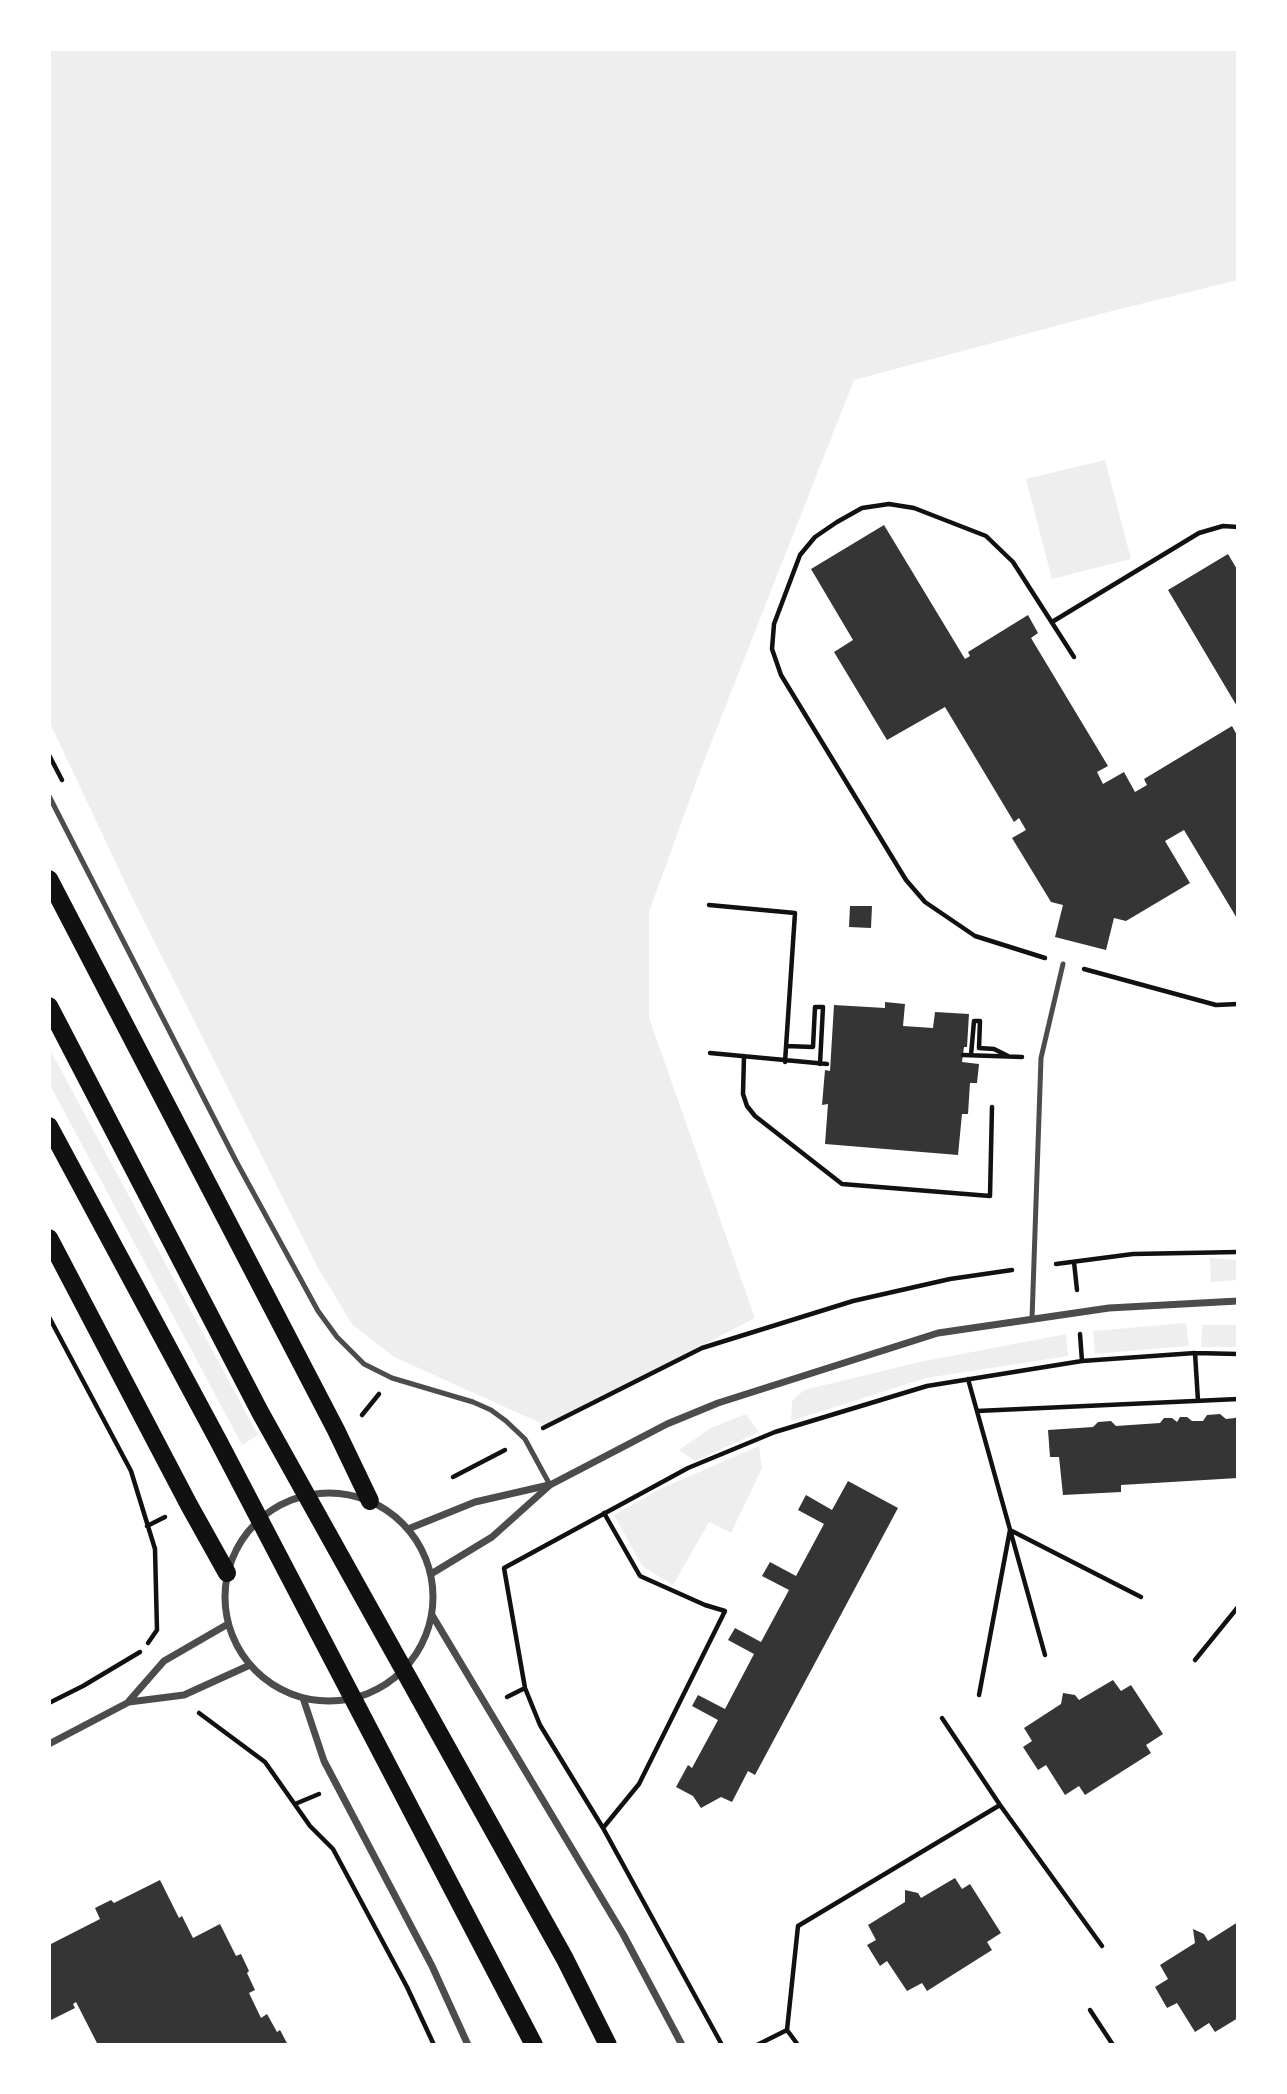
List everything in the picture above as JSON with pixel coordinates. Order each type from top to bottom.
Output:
[{"type":"main road","points":[[49,879],[330,1418],[370,1501]]},
{"type":"main road","points":[[49,1006],[260,1412],[565,1959],[608,2045]]},
{"type":"main road","points":[[49,1126],[245,1492],[534,2045]]},
{"type":"main road","points":[[49,1238],[188,1505],[230,1565]]},
{"type":"street","points":[[431,1574],[492,1536],[550,1485],[667,1424],[718,1403],[939,1333],[1109,1308],[1238,1301]]},
{"type":"street","points":[[408,1529],[475,1502],[550,1485]]},
{"type":"street","points":[[313,1494],[349,1495],[370,1501],[390,1513],[408,1529],[422,1550],[431,1574],[433,1594],[432,1615],[424,1641],[406,1668],[380,1688],[350,1699],[317,1701],[274,1686],[250,1665],[236,1646],[228,1624],[225,1599],[230,1565],[252,1527],[280,1505],[313,1494]]},
{"type":"street","points":[[432,1615],[623,1934],[682,2045]]},
{"type":"street","points":[[129,1702],[164,1661],[228,1624]]},
{"type":"street","points":[[49,1744],[129,1702],[184,1695],[250,1665]]},
{"type":"street","points":[[303,1698],[324,1761],[432,1966],[468,2045]]},
{"type":"lane","points":[[49,796],[236,1161],[324,1320],[365,1364],[392,1378],[491,1410],[525,1439],[550,1485]]},
{"type":"lane","points":[[1032,1320],[1041,1058],[1063,964]]},
{"type":"path","points":[[1074,657],[1013,562],[986,536],[914,508],[889,504],[862,509],[837,522],[815,537],[800,555],[774,624],[772,649],[782,675],[891,858],[925,902],[975,936],[1063,964],[1216,1005],[1238,1004]]},
{"type":"path","points":[[1052,622],[1199,533],[1223,526],[1238,527]]},
{"type":"path","points":[[49,755],[68,792]]},
{"type":"path","points":[[709,905],[795,913],[785,1062]]},
{"type":"path","points":[[786,1046],[813,1047],[815,1007],[823,1007],[820,1064]]},
{"type":"path","points":[[971,1055],[974,1021],[981,1021],[979,1048],[994,1049],[1008,1056]]},
{"type":"path","points":[[710,1053],[827,1064]]},
{"type":"path","points":[[963,1055],[1041,1058]]},
{"type":"path","points":[[744,1056],[744,1094],[747,1106],[842,1184],[990,1196],[992,1107]]},
{"type":"path","points":[[453,1477],[702,1348],[853,1301],[950,1279],[1133,1254],[1238,1252]]},
{"type":"path","points":[[49,1317],[131,1471],[155,1549],[157,1630],[143,1650],[49,1703]]},
{"type":"path","points":[[1195,1353],[1198,1401]]},
{"type":"path","points":[[722,2045],[603,1828],[540,1725],[525,1688],[504,1568],[688,1468],[775,1432],[927,1386],[1083,1361],[1195,1353],[1238,1354]]},
{"type":"path","points":[[968,1380],[1045,1655]]},
{"type":"path","points":[[977,1411],[1238,1399]]},
{"type":"path","points":[[540,1420],[547,1426]]},
{"type":"path","points":[[603,1828],[639,1784],[725,1611],[640,1576],[604,1513]]},
{"type":"path","points":[[1010,1530],[1141,1597]]},
{"type":"path","points":[[979,1695],[1010,1530]]},
{"type":"path","points":[[1195,1660],[1238,1607]]},
{"type":"path","points":[[198,1712],[265,1762],[310,1826],[333,1849],[407,1986],[434,2045]]},
{"type":"path","points":[[942,1718],[1000,1805],[1101,1946]]},
{"type":"path","points":[[798,2045],[787,2030],[798,1926],[1000,1805]]},
{"type":"path","points":[[1090,2010],[1113,2045]]},
{"type":"path","points":[[757,2045],[787,2030]]},
{"type":"shaded area","points":[[49,49],[1238,49],[1238,280],[854,380],[702,766],[649,912],[649,1018],[755,1318],[547,1426],[394,1357],[352,1324],[318,1268],[131,895],[49,721]]},
{"type":"shaded area","points":[[1105,460],[1131,559],[1052,579],[1026,479]]},
{"type":"shaded area","points":[[49,1048],[258,1435],[242,1445],[49,1083]]},
{"type":"shaded area","points":[[1210,1258],[1238,1260],[1238,1280],[1211,1282]]},
{"type":"shaded area","points":[[1186,1323],[1189,1346],[1095,1354],[1093,1331]]},
{"type":"shaded area","points":[[1202,1325],[1238,1325],[1238,1347],[1201,1347]]},
{"type":"shaded area","points":[[1066,1334],[1068,1356],[926,1378],[791,1421],[792,1401],[804,1390],[920,1362]]},
{"type":"shaded area","points":[[746,1414],[759,1432],[695,1461],[679,1450],[711,1428]]},
{"type":"shaded area","points":[[759,1446],[762,1468],[731,1533],[709,1522],[673,1585],[642,1566],[614,1515],[660,1489]]},
{"type":"building","points":[[884,525],[965,659],[970,656],[968,652],[1028,615],[1038,633],[1031,638],[1108,766],[1097,772],[1103,784],[1124,772],[1135,792],[1147,785],[1144,779],[1232,726],[1238,737],[1238,920],[1184,830],[1165,841],[1190,883],[1126,921],[1114,918],[1106,950],[1055,937],[1063,905],[1051,902],[1012,838],[1026,830],[1019,818],[1014,822],[945,707],[887,740],[834,652],[853,640],[811,569]]},
{"type":"building","points":[[1228,554],[1238,571],[1238,708],[1168,590]]},
{"type":"building","points":[[850,906],[872,906],[871,928],[849,927]]},
{"type":"building","points":[[885,1002],[905,1004],[903,1026],[933,1028],[935,1012],[969,1014],[967,1047],[964,1047],[962,1062],[979,1064],[977,1083],[970,1083],[968,1114],[962,1114],[958,1155],[825,1144],[828,1104],[822,1105],[825,1070],[830,1071],[834,1005],[885,1008]]},
{"type":"building","points":[[1220,1414],[1226,1419],[1238,1415],[1238,1478],[1121,1485],[1121,1492],[1063,1495],[1059,1457],[1050,1457],[1048,1430],[1093,1427],[1098,1422],[1111,1421],[1116,1426],[1160,1423],[1164,1418],[1172,1418],[1177,1422],[1180,1417],[1203,1421],[1207,1415]]},
{"type":"building","points":[[848,1481],[898,1508],[755,1775],[748,1771],[732,1802],[721,1797],[701,1808],[693,1796],[676,1787],[688,1765],[692,1768],[718,1720],[692,1706],[698,1695],[725,1709],[754,1654],[728,1640],[735,1628],[761,1642],[789,1590],[762,1576],[770,1562],[796,1576],[824,1524],[798,1510],[806,1495],[832,1510]]},
{"type":"building","points":[[1113,1680],[1121,1691],[1131,1685],[1163,1734],[1146,1745],[1151,1753],[1085,1795],[1079,1786],[1065,1795],[1046,1765],[1038,1770],[1023,1747],[1032,1741],[1024,1728],[1061,1704],[1063,1693],[1075,1695],[1079,1700]]},
{"type":"building","points":[[955,1878],[962,1889],[970,1884],[1001,1933],[987,1942],[992,1950],[927,1991],[922,1983],[907,1991],[887,1961],[880,1966],[867,1945],[876,1940],[868,1925],[905,1902],[905,1890],[918,1893],[921,1898]]},
{"type":"building","points":[[160,1880],[179,1918],[182,1916],[193,1938],[220,1924],[236,1956],[241,1954],[249,1971],[247,1973],[255,1990],[249,1993],[261,2018],[267,2014],[288,2045],[98,2045],[76,2002],[73,2004],[75,2008],[49,2021],[49,1945],[100,1919],[95,1908],[111,1900],[114,1903]]},
{"type":"building","points":[[1238,1922],[1238,2018],[1215,2032],[1209,2023],[1195,2032],[1177,2003],[1167,2008],[1155,1987],[1168,1979],[1160,1965],[1195,1943],[1193,1929],[1204,1934],[1208,1941]]}]
